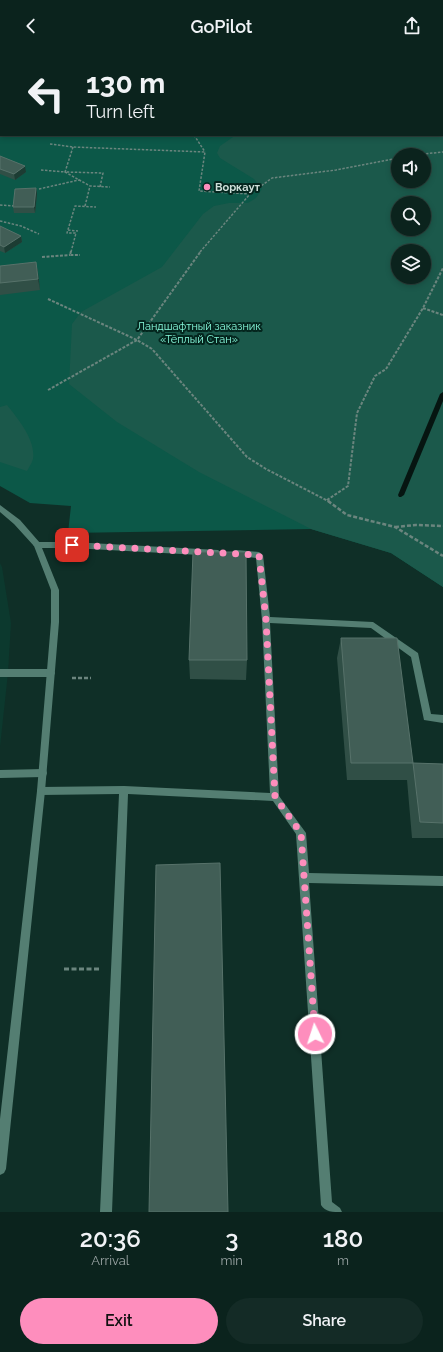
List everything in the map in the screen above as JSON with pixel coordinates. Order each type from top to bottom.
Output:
[{"type":"street","points":[[0,508],[17,522],[37,545],[55,590],[51,673],[43,772],[0,1169]]},
{"type":"street","points":[[37,545],[72,545],[259,555],[266,620],[275,797],[301,833],[327,1205],[336,1212]]},
{"type":"street","points":[[266,620],[373,625],[415,655],[427,717],[443,719]]},
{"type":"street","points":[[0,673],[51,673]]},
{"type":"street","points":[[0,774],[43,772]]},
{"type":"street","points":[[41,791],[124,790],[275,797]]},
{"type":"street","points":[[106,1212],[124,790]]},
{"type":"street","points":[[304,878],[443,881]]},
{"type":"path","points":[[195,136],[205,152],[199,191],[250,194]]},
{"type":"path","points":[[50,144],[73,147],[205,152]]},
{"type":"path","points":[[66,172],[73,147]]},
{"type":"path","points":[[431,153],[443,152]]},
{"type":"path","points":[[48,390],[137,340],[202,249],[250,194],[272,178],[308,172],[336,170],[391,159]]},
{"type":"path","points":[[41,170],[104,173],[100,186]]},
{"type":"path","points":[[66,172],[90,186],[110,187]]},
{"type":"path","points":[[39,189],[79,180]]},
{"type":"path","points":[[85,206],[90,186]]},
{"type":"path","points":[[0,205],[15,205],[14,210]]},
{"type":"path","points":[[68,230],[75,206],[96,207]]},
{"type":"path","points":[[0,221],[21,226],[39,234]]},
{"type":"path","points":[[68,230],[78,231]]},
{"type":"path","points":[[68,230],[68,233],[76,233],[70,255]]},
{"type":"path","points":[[42,257],[80,255]]},
{"type":"path","points":[[328,500],[348,486],[357,413],[370,385],[375,376],[386,369],[423,308],[443,268]]},
{"type":"path","points":[[48,299],[137,340],[152,349],[247,457],[266,469],[328,500],[348,516],[395,528],[443,556]]},
{"type":"path","points":[[423,308],[443,315]]},
{"type":"path","points":[[395,528],[416,525],[443,526]]},
{"type":"path","points":[[72,678],[90,678]]},
{"type":"path","points":[[64,969],[116,969]]},
{"type":"shaded area","points":[[0,563],[2,567],[11,623],[8,673],[0,747]]},
{"type":"green space","name":"Ландшафтный заказник «Тёплый Стан»","points":[[0,136],[443,136],[443,587],[391,553],[311,529],[68,533],[71,506],[30,503],[0,486]]},
{"type":"green space","name":"Ландшафтный заказник «Тёплый Стан»","points":[[235,136],[443,136],[443,587],[391,553],[311,529],[199,472],[117,422],[69,384],[72,324],[81,312],[162,267],[203,214],[214,206],[229,203],[248,203],[256,198],[262,189],[254,179],[220,158],[217,153],[220,146]]},
{"type":"green space","points":[[7,405],[25,430],[32,445],[33,459],[27,471],[0,462],[0,407]]},
{"type":"building","points":[[0,156],[25,166],[14,174],[0,169]]},
{"type":"building","points":[[36,188],[34,207],[13,207],[15,189]]},
{"type":"building","points":[[0,226],[21,236],[4,247],[0,245]]},
{"type":"building","points":[[36,262],[38,279],[0,283],[0,266]]},
{"type":"building","points":[[193,552],[246,552],[247,660],[189,660]]},
{"type":"building","points":[[341,638],[397,638],[413,763],[351,763]]},
{"type":"building","points":[[413,763],[443,764],[443,823],[420,822]]},
{"type":"building","points":[[220,863],[228,1212],[149,1212],[156,865]]},
{"type":"waterway","points":[[401,495],[443,394]]},
{"type":"place","name":"Воркаут","points":[[207,187]]},
{"type":"route","points":[[72,545],[259,555],[266,620],[275,797],[301,833],[315,1034]]}]
